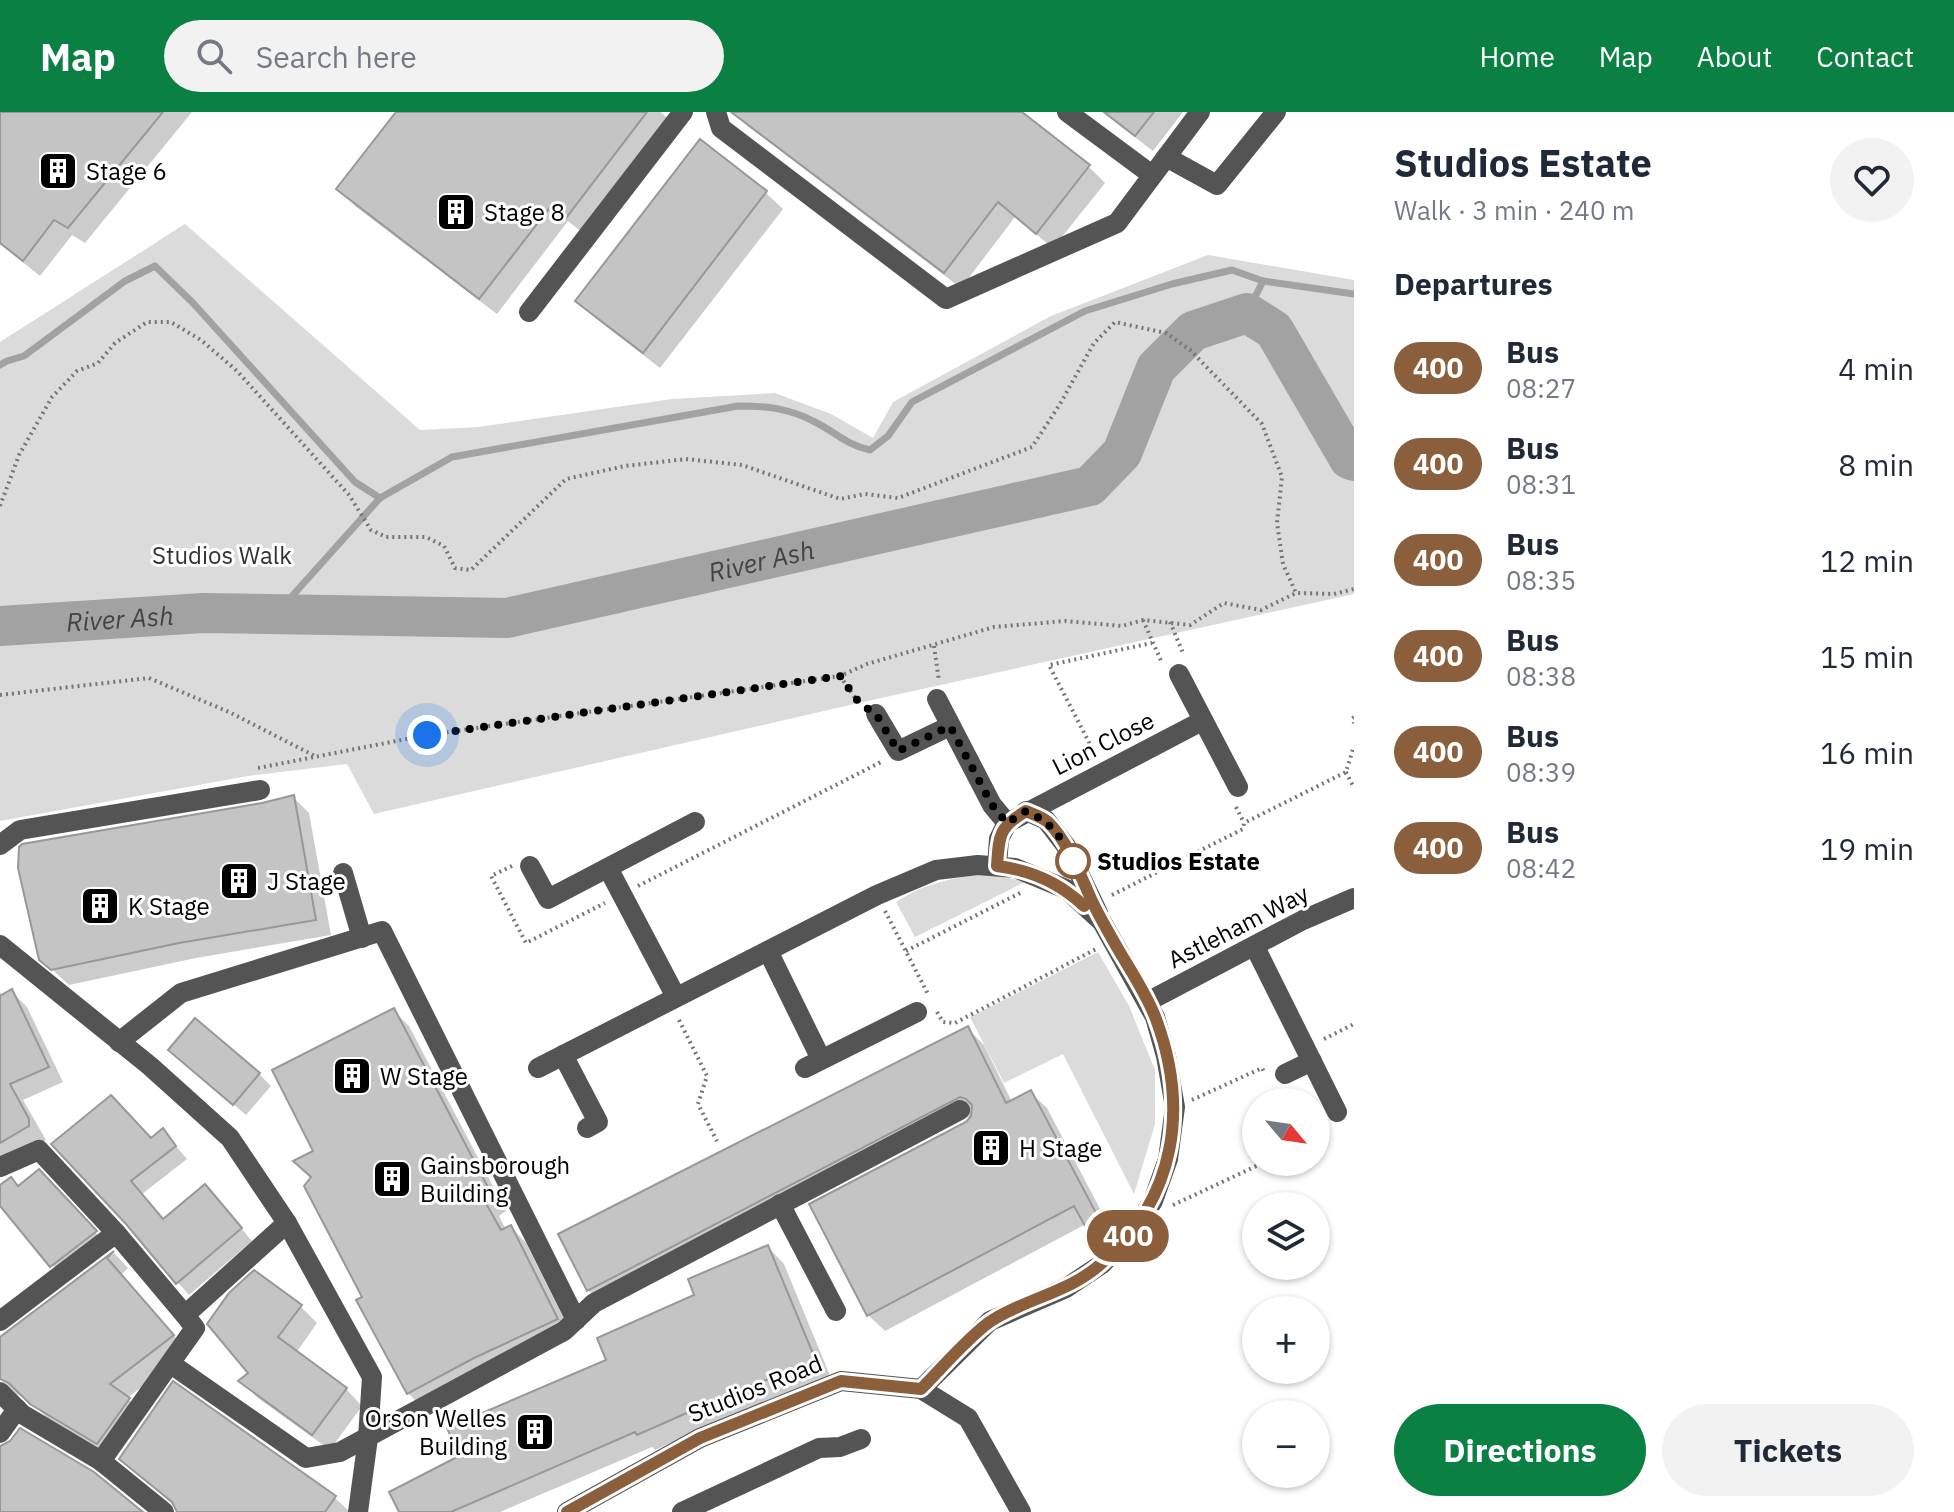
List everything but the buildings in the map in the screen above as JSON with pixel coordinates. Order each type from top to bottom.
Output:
[{"type":"street","points":[[529,312],[683,112]]},
{"type":"street","points":[[716,112],[721,128],[946,299],[1117,223],[1200,112]]},
{"type":"street","points":[[1067,112],[1152,175]]},
{"type":"street","points":[[1166,157],[1217,185],[1276,112]]},
{"type":"street","points":[[1177,671],[1238,787]]},
{"type":"street","points":[[937,699],[992,805],[1007,823],[999,839],[997,866]]},
{"type":"street","points":[[876,714],[898,751],[950,726]]},
{"type":"street","name":"Lion Close","points":[[1007,823],[1202,721]]},
{"type":"street","points":[[0,845],[20,830],[260,790]]},
{"type":"street","points":[[1021,1512],[968,1418],[921,1389],[990,1321],[1066,1288],[1102,1264],[1134,1230],[1153,1201],[1168,1159],[1175,1107],[1155,1017],[1066,846],[1046,820],[1026,811]]},
{"type":"street","points":[[530,866],[548,899],[695,822]]},
{"type":"street","points":[[538,1068],[877,895],[936,870],[978,865],[1015,868],[1066,889],[1103,922]]},
{"type":"street","points":[[608,868],[673,999]]},
{"type":"street","points":[[343,873],[362,938]]},
{"type":"street","name":"Astleham Way","points":[[1147,1002],[1303,920],[1354,898]]},
{"type":"street","points":[[119,1042],[181,993],[382,931],[576,1320]]},
{"type":"street","points":[[0,945],[230,1138],[287,1223],[372,1377],[358,1512]]},
{"type":"street","points":[[1255,947],[1337,1112]]},
{"type":"street","points":[[768,951],[813,1064],[917,1012]]},
{"type":"street","points":[[563,1055],[598,1122],[587,1128]]},
{"type":"street","points":[[1285,1074],[1309,1055]]},
{"type":"street","points":[[171,1364],[306,1458],[340,1452],[564,1331],[594,1303],[960,1110]]},
{"type":"street","points":[[0,1167],[39,1150],[116,1233],[195,1328],[101,1461]]},
{"type":"street","points":[[780,1204],[836,1311]]},
{"type":"street","points":[[185,1315],[287,1223]]},
{"type":"street","points":[[0,1321],[116,1233]]},
{"type":"street","name":"Studios Road","points":[[567,1512],[700,1438],[841,1381],[921,1389]]},
{"type":"street","points":[[0,1392],[17,1409],[101,1461],[164,1512]]},
{"type":"street","points":[[0,1433],[17,1409]]},
{"type":"street","points":[[682,1512],[819,1448],[840,1447],[861,1439]]},
{"type":"path","points":[[0,506],[19,455],[52,397],[77,371],[98,363],[115,343],[147,322],[171,322],[201,340],[237,371],[355,504],[371,530],[386,537],[426,537],[444,546],[455,568],[471,570],[566,479],[625,466],[686,459],[742,465],[840,499],[865,494],[898,498],[1032,447],[1094,343],[1115,322],[1166,333],[1190,350],[1262,424],[1282,477],[1277,523],[1283,564],[1296,593]]},
{"type":"path","points":[[256,768],[427,735],[840,676],[867,664],[994,627],[1065,621],[1122,626],[1143,620],[1190,625],[1224,603],[1261,610],[1296,593],[1334,594],[1354,589]]},
{"type":"path","points":[[1143,620],[1166,671],[1177,671],[1187,661],[1170,622]]},
{"type":"path","points":[[1104,771],[1049,665],[1152,643]]},
{"type":"path","points":[[934,645],[939,683],[937,699]]},
{"type":"path","points":[[840,676],[860,704],[876,714]]},
{"type":"path","points":[[0,695],[149,678],[229,712],[316,756]]},
{"type":"path","points":[[1354,746],[1346,772],[1354,788]]},
{"type":"path","points":[[877,895],[943,1022],[955,1023],[1243,829],[1244,823],[1346,772]]},
{"type":"path","points":[[906,951],[1028,889],[1035,876]]},
{"type":"path","points":[[673,999],[707,1076],[698,1104],[717,1141]]},
{"type":"path","points":[[1309,1055],[1354,1024]]},
{"type":"path","points":[[1175,1107],[1262,1068],[1269,1083],[1285,1074]]},
{"type":"path","points":[[1153,1201],[1171,1206],[1242,1173]]},
{"type":"green space","name":"Studios Walk","points":[[185,224],[420,430],[478,427],[672,399],[775,393],[831,414],[873,438],[893,402],[1051,316],[1208,255],[1354,280],[1354,594],[374,814],[347,764],[248,776],[0,821],[0,342]]},
{"type":"green space","points":[[991,874],[1025,882],[915,937],[896,902],[941,882]]},
{"type":"green space","points":[[1098,952],[1129,1006],[1155,1070],[1155,1124],[1134,1194],[1063,1054],[1004,1083],[970,1017]]},
{"type":"waterway","points":[[0,365],[24,356],[125,281],[155,266],[193,303],[355,482],[380,498]]},
{"type":"waterway","points":[[276,614],[380,498],[452,457],[738,406],[767,407],[795,413],[870,450],[888,436],[912,402],[1085,311],[1172,284],[1232,270],[1263,281],[1354,294]]},
{"type":"waterway","points":[[1247,313],[1263,281]]},
{"type":"waterway","name":"River Ash","points":[[0,626],[203,613],[507,618],[1090,486],[1122,453],[1156,368],[1193,331],[1247,313],[1274,330],[1349,459],[1354,461]]},
{"type":"bus line","name":"400","points":[[567,1512],[700,1438],[841,1381],[921,1389],[990,1321],[1066,1288],[1102,1264],[1134,1230],[1153,1201],[1168,1159],[1175,1107],[1155,1017],[1102,922],[1066,846],[1046,820],[1026,811],[1007,823],[999,839],[997,866],[1015,868],[1066,889],[1084,906]]},
{"type":"place","name":"Stage 6","points":[[58,171]]},
{"type":"place","name":"Stage 8","points":[[456,212]]},
{"type":"place","name":"Studios Estate","points":[[1073,861]]},
{"type":"place","name":"J Stage","points":[[239,881]]},
{"type":"place","name":"K Stage","points":[[100,906]]},
{"type":"place","name":"W Stage","points":[[352,1076]]},
{"type":"place","name":"H Stage","points":[[991,1148]]},
{"type":"place","name":"Gainsborough Building","points":[[392,1179]]},
{"type":"place","name":"Orson Welles Building","points":[[535,1432]]},
{"type":"route","points":[[427,735],[840,676],[860,704],[876,714],[898,751],[950,726],[992,805],[1007,823],[1026,811],[1046,820],[1066,846],[1075,865],[1073,861]]}]
